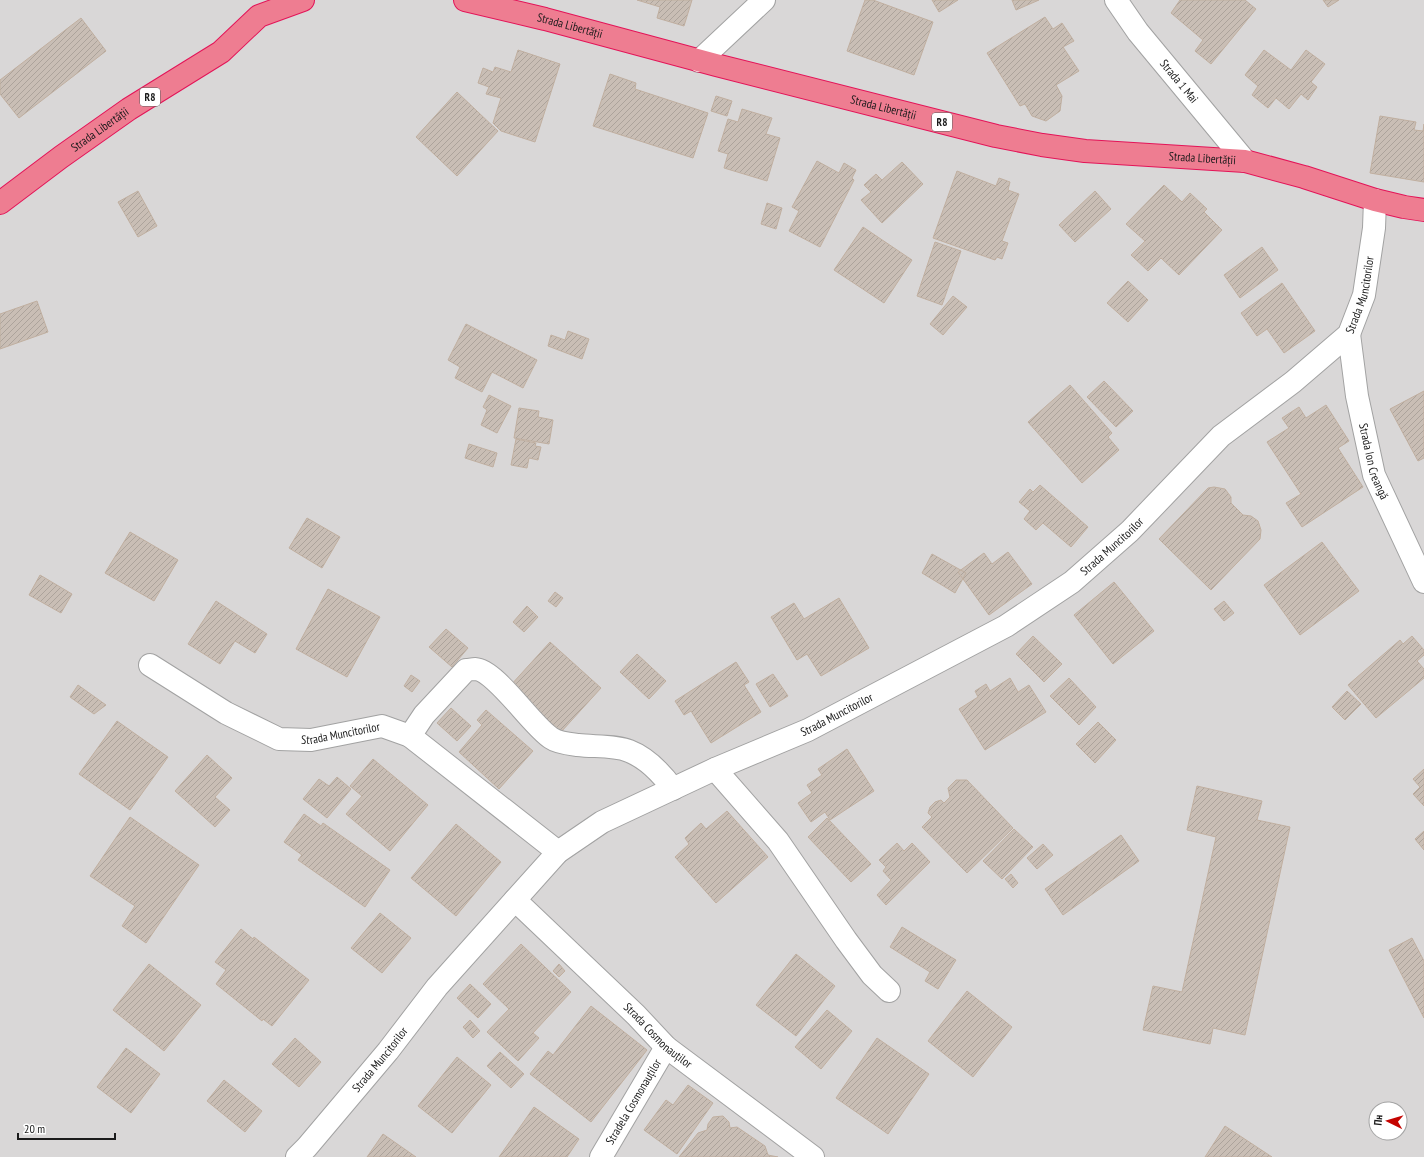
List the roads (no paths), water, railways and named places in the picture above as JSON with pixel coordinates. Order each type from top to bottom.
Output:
[{"type":"highway","name":"Strada Libertății","points":[[0,203],[61,157],[129,110],[221,52],[265,8],[303,0]]},
{"type":"highway","name":"Strada Libertății","points":[[465,0],[545,19],[699,61],[989,134],[1042,145],[1085,151],[1245,161],[1304,177],[1374,200],[1424,210]]},
{"type":"street","points":[[699,61],[764,0]]},
{"type":"street","name":"Strada 1 Mai","points":[[1116,0],[1138,32],[1245,161]]},
{"type":"street","name":"Strada Muncitorilor","points":[[297,1157],[388,1051],[437,987],[558,852],[602,822],[715,769],[808,730],[1006,626],[1072,582],[1130,531],[1221,436],[1293,382],[1349,334],[1364,294],[1374,228],[1374,200]]},
{"type":"street","name":"Strada Ion Creangă","points":[[1349,334],[1357,396],[1374,475],[1424,582]]},
{"type":"street","name":"Strada Muncitorilor","points":[[150,665],[226,713],[279,739],[311,740],[382,726],[410,736],[558,852]]},
{"type":"street","points":[[410,736],[424,715],[466,670],[476,669],[491,676],[540,730],[553,740],[569,744],[630,751],[648,762],[664,776],[673,789]]},
{"type":"street","points":[[715,769],[778,841],[846,940],[872,975],[889,991]]},
{"type":"street","name":"Strada Cosmonauților","points":[[515,900],[636,1015],[666,1048],[813,1157]]},
{"type":"street","name":"Stradela Cosmonauților","points":[[601,1157],[666,1048]]}]
